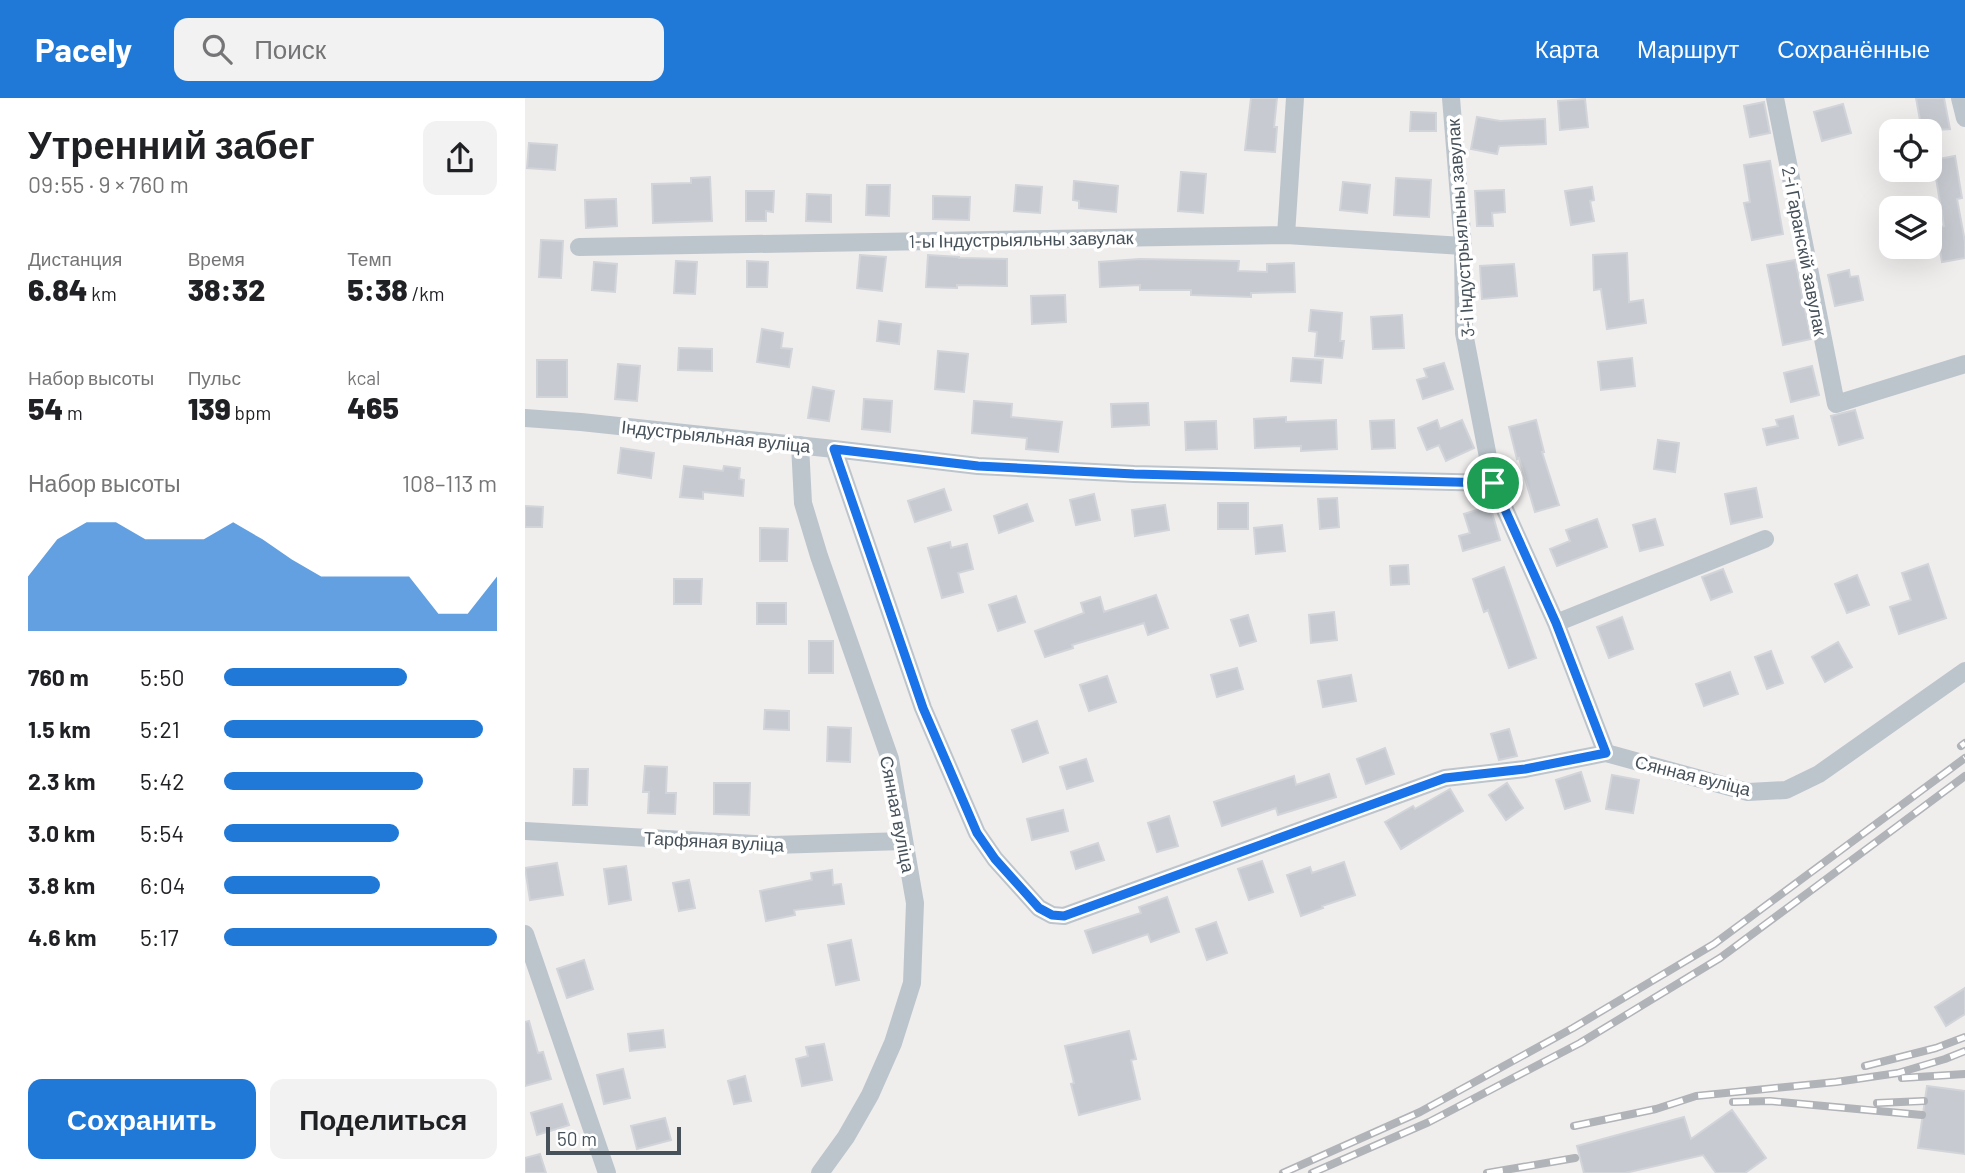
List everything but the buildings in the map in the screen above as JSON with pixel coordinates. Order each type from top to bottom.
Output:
[{"type":"street","points":[[1286,235],[1295,98]]},
{"type":"street","name":"3-і Індустрыяльны завулак","points":[[1451,98],[1463,246],[1464,333],[1493,483],[1556,623],[1606,753]]},
{"type":"street","name":"2-і Гаранскій завулак","points":[[1775,98],[1836,404],[1965,364]]},
{"type":"street","points":[[1959,98],[1965,118]]},
{"type":"street","name":"1-ы Індустрыяльны завулак","points":[[579,247],[1286,235],[1463,246]]},
{"type":"street","name":"Індустрыяльная вуліца","points":[[525,418],[800,445],[978,466],[1134,474],[1493,483]]},
{"type":"street","name":"Сянная вуліца","points":[[800,445],[803,503],[890,759],[915,903],[912,983],[893,1043],[870,1095],[846,1137],[820,1173]]},
{"type":"street","name":"Сянная вуліца","points":[[834,449],[923,708],[977,833],[995,859],[1039,908],[1052,915],[1064,916],[1445,778],[1525,769],[1606,753],[1748,792],[1786,790],[1819,774],[1965,671]]},
{"type":"street","points":[[1556,623],[1765,539]]},
{"type":"street","name":"Тарфяная вуліца","points":[[525,831],[773,845],[904,841]]},
{"type":"street","points":[[525,934],[607,1173]]},
{"type":"railway","points":[[1961,746],[1965,743]]},
{"type":"railway","points":[[1283,1173],[1420,1112],[1573,1028],[1714,944],[1965,758]]},
{"type":"railway","points":[[1312,1173],[1429,1122],[1580,1043],[1720,958],[1965,776]]},
{"type":"railway","points":[[1865,1066],[1936,1048],[1965,1037]]},
{"type":"railway","points":[[1574,1126],[1656,1109],[1696,1096],[1898,1073],[1965,1051]]},
{"type":"railway","points":[[1902,1078],[1965,1074]]},
{"type":"railway","points":[[1733,1102],[1770,1101],[1922,1115]]},
{"type":"railway","points":[[1877,1103],[1924,1101]]},
{"type":"railway","points":[[1487,1173],[1575,1158]]},
{"type":"route","points":[[834,449],[978,466],[1134,474],[1493,483],[1556,623],[1606,753],[1525,769],[1445,778],[1064,916],[1052,915],[1039,908],[995,859],[977,833],[923,708],[834,449]]}]
